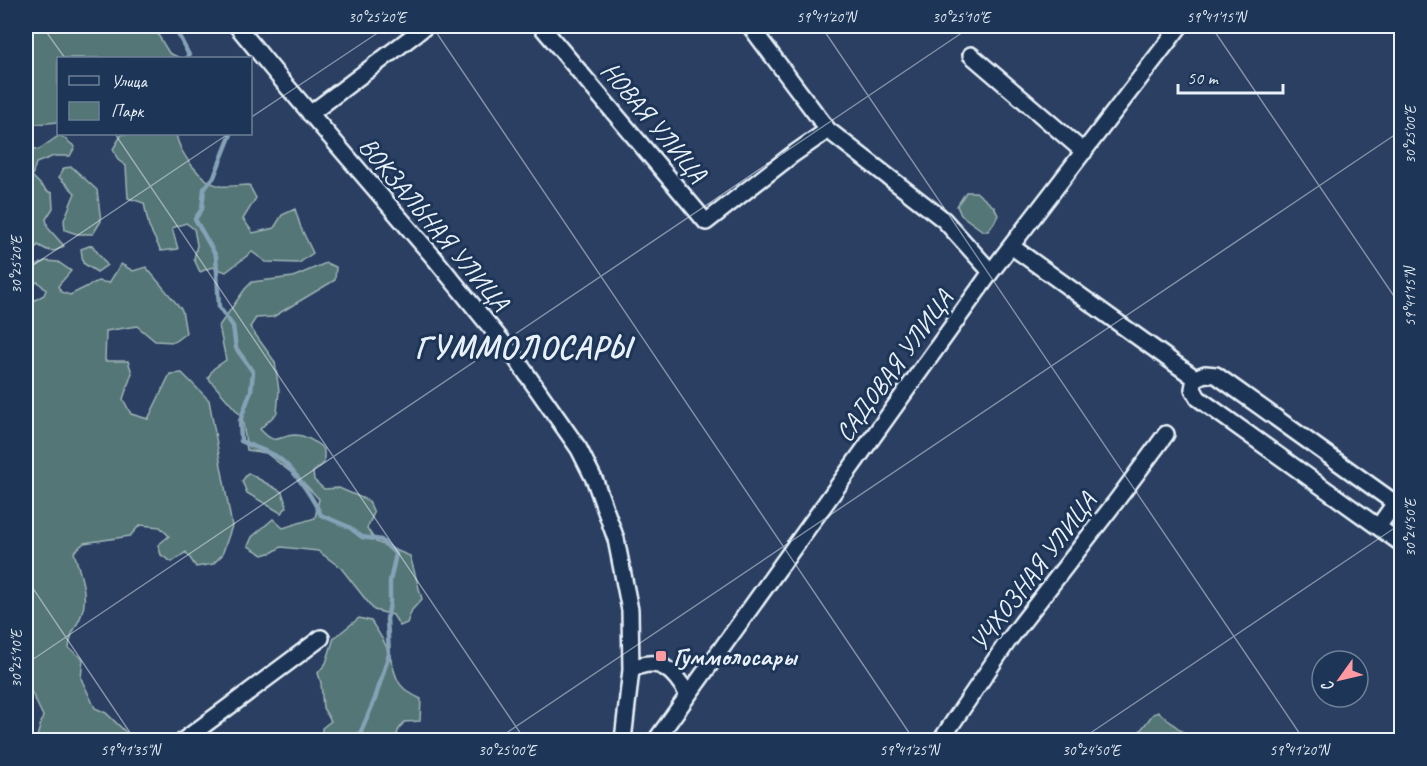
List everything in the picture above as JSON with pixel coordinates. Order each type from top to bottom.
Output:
[{"type":"street","name":"ВОКЗАЛЬНАЯ УЛИЦА","points":[[237,26],[435,259],[514,356],[579,449],[595,481],[616,539],[630,610],[631,670],[622,741]]},
{"type":"street","points":[[310,114],[426,26]]},
{"type":"street","name":"НОВАЯ УЛИЦА","points":[[541,26],[706,222],[828,130]]},
{"type":"street","points":[[750,26],[828,130],[945,220],[991,272]]},
{"type":"street","name":"САДОВАЯ УЛИЦА","points":[[656,741],[991,272],[1180,26]]},
{"type":"street","points":[[971,54],[1084,152]]},
{"type":"street","points":[[1011,246],[1195,378]]},
{"type":"street","points":[[1195,378],[1205,374],[1216,375],[1398,506],[1378,527]]},
{"type":"street","points":[[1195,378],[1193,389],[1198,398],[1401,544]]},
{"type":"street","name":"УЧХОЗНАЯ УЛИЦА","points":[[941,741],[1008,641],[1166,434]]},
{"type":"street","points":[[183,741],[321,638]]},
{"type":"street","points":[[631,670],[641,664],[649,663],[668,669],[678,677],[688,695]]},
{"type":"green space","points":[[26,26],[160,26],[157,33],[169,53],[178,57],[57,57],[57,122],[26,125]]},
{"type":"green space","points":[[60,135],[75,147],[70,156],[54,156],[36,163],[32,176],[52,193],[53,208],[46,219],[48,228],[64,246],[51,251],[38,245],[26,260],[26,145],[38,150]]},
{"type":"green space","points":[[121,135],[176,135],[186,157],[205,179],[220,186],[249,185],[256,198],[243,219],[253,233],[274,228],[282,215],[295,209],[313,253],[299,263],[266,262],[252,252],[226,272],[212,267],[200,272],[194,259],[197,245],[194,229],[186,223],[172,228],[178,249],[161,251],[149,227],[144,203],[128,198],[126,166],[118,160],[113,149]]},
{"type":"green space","points":[[72,167],[97,190],[101,221],[93,234],[77,234],[65,230],[64,220],[75,193],[59,177],[64,168]]},
{"type":"green space","points":[[966,192],[976,192],[994,207],[998,215],[988,231],[983,231],[961,215],[957,206]]},
{"type":"green space","points":[[92,245],[107,265],[97,272],[83,263],[81,249]]},
{"type":"green space","points":[[45,261],[58,262],[71,271],[58,286],[61,292],[70,295],[98,281],[109,283],[121,264],[133,271],[146,267],[182,310],[186,333],[174,342],[155,341],[137,326],[106,331],[105,361],[128,361],[132,373],[123,399],[131,414],[148,419],[170,374],[182,373],[209,400],[232,526],[222,555],[213,564],[196,567],[186,552],[172,562],[161,555],[158,545],[169,536],[160,527],[140,525],[130,536],[84,543],[74,552],[83,582],[84,606],[71,636],[69,648],[83,659],[81,678],[95,708],[106,713],[134,740],[36,740],[43,716],[26,681],[26,305],[44,295],[46,290],[38,282],[26,287],[26,272]]},
{"type":"green space","points":[[326,263],[336,267],[335,280],[273,317],[256,318],[250,327],[275,362],[279,391],[277,413],[260,429],[273,439],[294,435],[302,436],[314,441],[324,449],[324,463],[313,472],[314,480],[324,489],[339,488],[369,501],[374,513],[367,528],[376,542],[410,556],[422,599],[412,610],[407,623],[400,626],[393,615],[374,610],[341,568],[318,551],[281,547],[263,555],[248,546],[252,537],[273,519],[283,528],[315,518],[319,499],[302,481],[266,453],[247,450],[242,417],[208,378],[213,369],[226,360],[219,326],[252,282],[293,277]]},
{"type":"green space","points":[[248,473],[282,492],[287,507],[281,513],[247,493],[242,481]]},
{"type":"green space","points":[[359,618],[371,621],[381,636],[399,683],[404,689],[421,699],[420,721],[404,722],[398,731],[396,740],[325,740],[322,738],[322,728],[331,721],[323,708],[318,673],[326,663],[334,638]]},
{"type":"green space","points":[[1158,712],[1193,740],[1133,740],[1153,714]]},
{"type":"waterway","points":[[186,26],[178,34],[189,55],[187,57]]},
{"type":"waterway","points":[[231,135],[214,177],[204,189],[202,209],[195,219],[216,256],[219,307],[233,326],[236,348],[253,372],[251,391],[240,421],[241,441],[279,458],[307,490],[321,515],[349,527],[362,537],[381,540],[396,554],[390,581],[390,604],[387,619],[389,654],[375,699],[360,734],[365,740]]},
{"type":"place","name":"Гуммолосары","points":[[661,656]]},
{"type":"district","name":"ГУММОЛОСАРЫ","points":[[523,347]]}]
